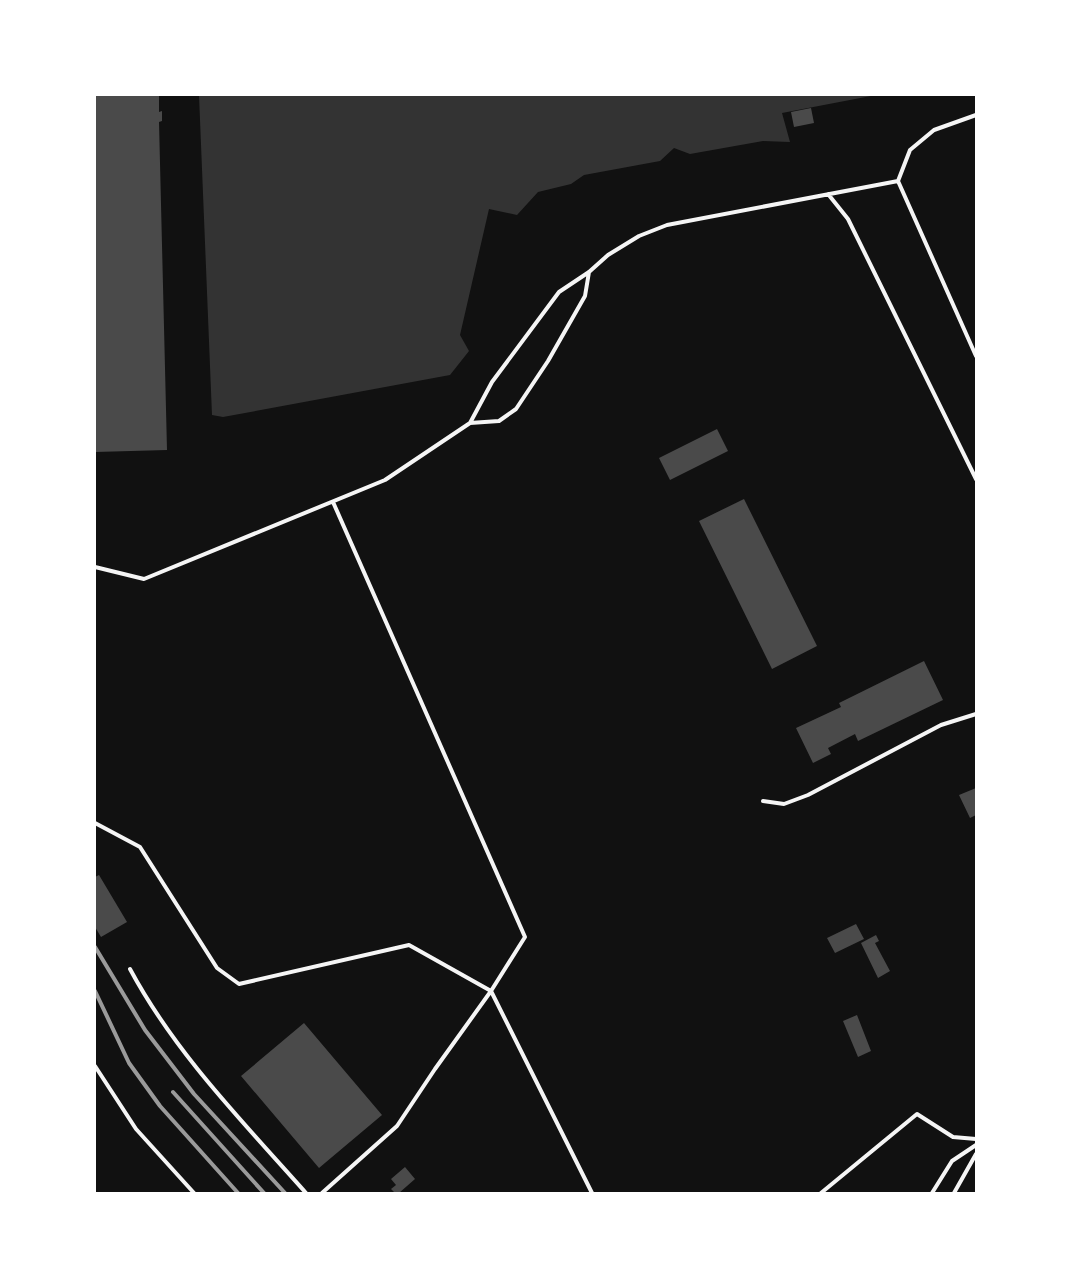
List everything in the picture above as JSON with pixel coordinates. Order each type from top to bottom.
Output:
[{"type":"lane","points":[[976,115],[934,130],[910,150],[898,181],[976,356]]},
{"type":"lane","points":[[95,567],[144,579],[385,480],[470,423],[492,382],[560,292],[589,272],[608,255],[631,241],[667,225],[898,181]]},
{"type":"lane","points":[[828,194],[848,219],[976,479]]},
{"type":"lane","points":[[470,423],[499,421],[516,409],[548,361],[585,296],[589,272]]},
{"type":"lane","points":[[322,1193],[397,1126],[491,991],[525,937],[333,502]]},
{"type":"lane","points":[[763,801],[784,804],[808,795],[940,725],[976,714]]},
{"type":"lane","points":[[95,823],[140,847],[217,968],[239,984],[409,945],[491,991],[592,1193]]},
{"type":"lane","points":[[130,969],[158,1015],[210,1086],[306,1193]]},
{"type":"lane","points":[[95,1066],[136,1129],[194,1193]]},
{"type":"lane","points":[[821,1193],[917,1114],[952,1137],[976,1139]]},
{"type":"lane","points":[[932,1193],[952,1161],[976,1145]]},
{"type":"lane","points":[[954,1193],[976,1154]]},
{"type":"shaded area","points":[[199,95],[876,95],[782,113],[790,142],[763,141],[690,154],[674,148],[660,161],[584,175],[571,184],[538,192],[517,215],[489,209],[460,335],[469,351],[450,375],[223,417],[212,415]]},
{"type":"building","points":[[95,95],[159,95],[159,112],[162,111],[162,121],[159,122],[167,450],[95,452]]},
{"type":"building","points":[[811,108],[814,123],[794,127],[791,112]]},
{"type":"building","points":[[717,429],[728,451],[670,480],[659,458]]},
{"type":"building","points":[[744,499],[817,646],[772,669],[699,521]]},
{"type":"building","points":[[924,661],[943,700],[858,741],[855,734],[828,748],[831,754],[813,763],[796,728],[841,707],[839,703]]},
{"type":"building","points":[[976,788],[976,815],[970,818],[959,795]]},
{"type":"building","points":[[99,875],[127,922],[101,937],[95,927],[95,877]]},
{"type":"building","points":[[856,924],[864,939],[835,953],[827,938]]},
{"type":"building","points":[[876,935],[879,941],[875,943],[890,971],[878,978],[861,943]]},
{"type":"building","points":[[857,1015],[871,1051],[858,1057],[843,1021]]},
{"type":"building","points":[[304,1023],[382,1115],[319,1168],[241,1076]]},
{"type":"building","points":[[405,1167],[415,1179],[399,1193],[395,1193],[391,1189],[396,1185],[391,1179]]},
{"type":"railway","points":[[95,947],[145,1030],[194,1094],[285,1193]]},
{"type":"railway","points":[[95,991],[129,1063],[160,1106],[238,1193]]},
{"type":"railway","points":[[173,1092],[264,1193]]}]
